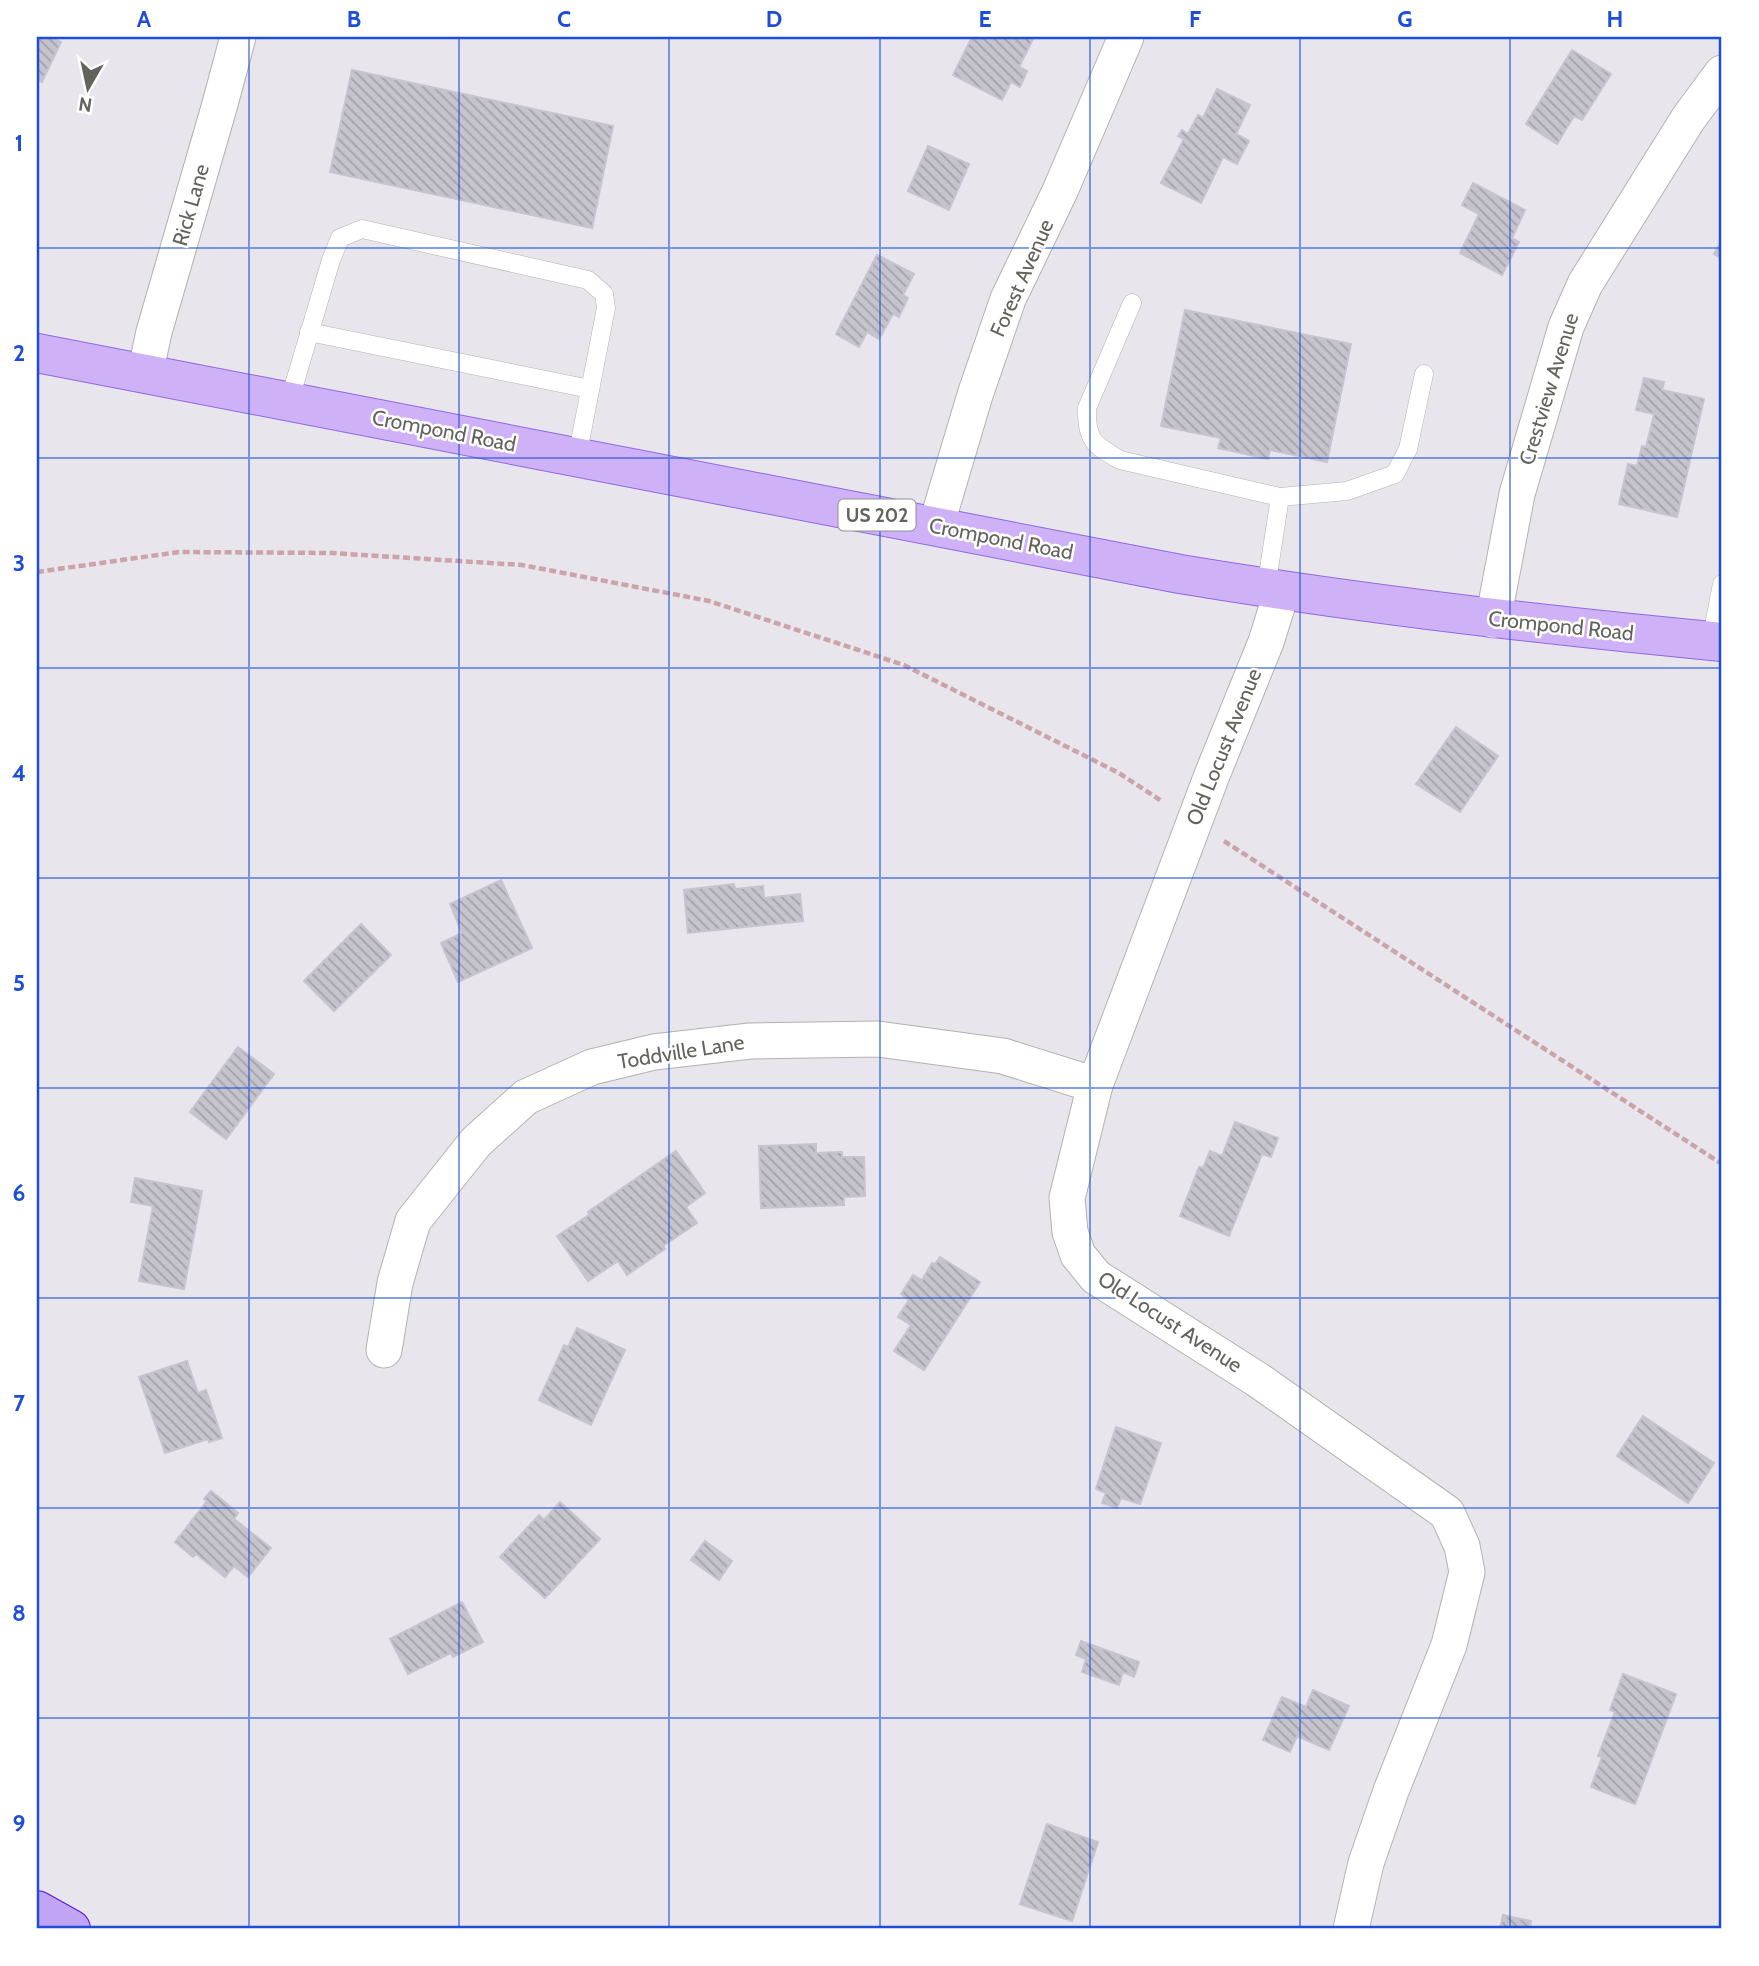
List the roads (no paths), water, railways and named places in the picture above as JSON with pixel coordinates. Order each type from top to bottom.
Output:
[{"type":"highway","points":[[37,1910],[71,1929]]},
{"type":"main road","name":"Crompond Road","points":[[37,353],[1180,574],[1274,590],[1493,620],[1717,642]]},
{"type":"street","name":"Rick Lane","points":[[145,374],[154,332],[238,37]]},
{"type":"street","name":"Forest Avenue","points":[[936,526],[975,395],[1008,299],[1060,191],[1126,37]]},
{"type":"street","name":"Crestview Avenue","points":[[1493,620],[1517,494],[1566,327],[1585,284],[1688,120],[1722,73]]},
{"type":"street","name":"Old Locust Avenue","points":[[1274,590],[1266,642],[1194,822],[1095,1085],[1067,1198],[1070,1232],[1078,1255],[1097,1276],[1258,1380],[1447,1513],[1462,1546],[1467,1572],[1449,1645],[1391,1791],[1366,1864],[1351,1929]]},
{"type":"street","name":"Toddville Lane","points":[[384,1350],[395,1283],[413,1221],[476,1142],[526,1097],[592,1067],[654,1052],[750,1041],[878,1039],[1003,1056],[1095,1085]]},
{"type":"lane","points":[[289,402],[340,238],[362,229],[588,280],[604,293],[606,308],[577,457]]},
{"type":"lane","points":[[1132,303],[1087,408],[1087,426],[1096,447],[1120,460],[1280,497],[1348,491],[1395,474],[1408,449],[1424,374]]},
{"type":"lane","points":[[309,332],[590,389]]},
{"type":"lane","points":[[1274,590],[1280,497]]},
{"type":"lane","points":[[1717,642],[1722,584]]}]
